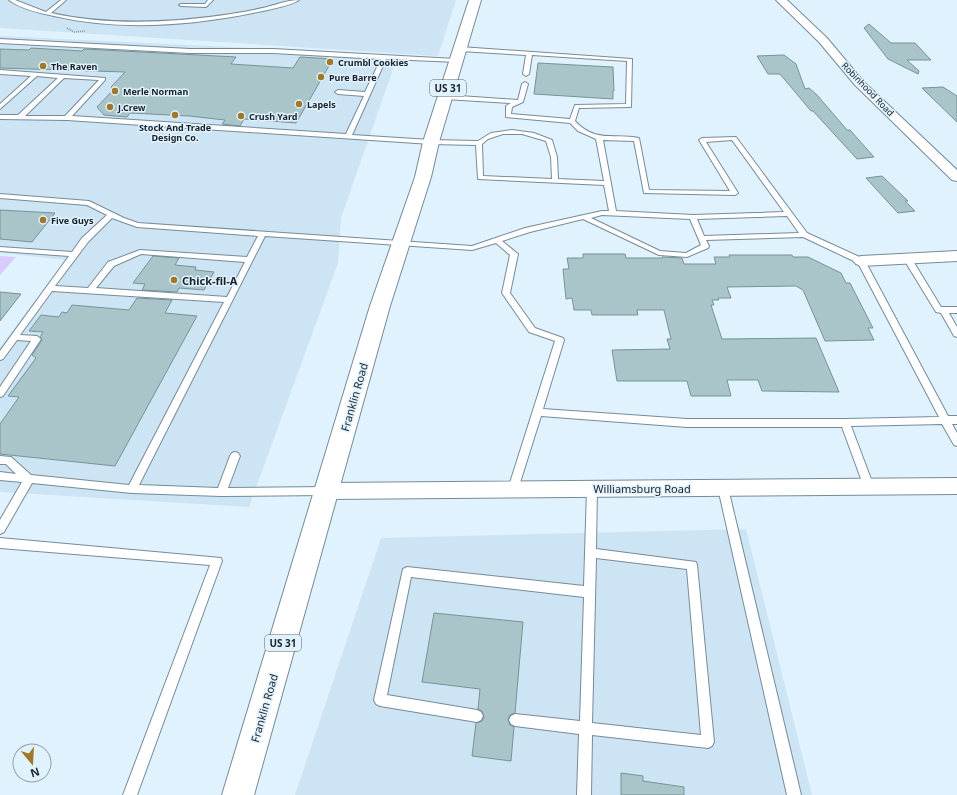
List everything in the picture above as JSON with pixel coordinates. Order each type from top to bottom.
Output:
[{"type":"main road","name":"Franklin Road","points":[[238,795],[328,491],[380,306],[423,177],[431,142],[474,0]]},
{"type":"street","name":"Robinhood Road","points":[[781,0],[823,40],[859,83],[957,177]]},
{"type":"street","points":[[861,261],[957,256]]},
{"type":"street","name":"Williamsburg Road","points":[[328,491],[957,486]]},
{"type":"lane","points":[[11,0],[48,13],[81,19],[128,23],[211,18],[257,10],[297,0]]},
{"type":"lane","points":[[51,0],[62,1]]},
{"type":"lane","points":[[206,6],[211,0]]},
{"type":"lane","points":[[48,13],[62,1]]},
{"type":"lane","points":[[182,5],[206,6]]},
{"type":"lane","points":[[206,6],[211,18]]},
{"type":"lane","points":[[0,41],[190,51],[273,51],[384,57],[529,54],[630,60],[630,106],[576,106],[572,121]]},
{"type":"lane","points":[[526,74],[529,54]]},
{"type":"lane","points":[[348,136],[384,57]]},
{"type":"lane","points":[[0,72],[103,79],[67,118]]},
{"type":"lane","points":[[0,107],[35,75]]},
{"type":"lane","points":[[20,117],[62,77]]},
{"type":"lane","points":[[520,102],[524,84]]},
{"type":"lane","points":[[338,92],[367,94]]},
{"type":"lane","points":[[445,97],[520,102]]},
{"type":"lane","points":[[520,102],[509,106],[508,116],[572,121],[580,130],[599,138],[637,139],[646,192],[735,193],[702,140],[734,138],[804,235]]},
{"type":"lane","points":[[0,117],[67,118],[431,142],[479,143],[485,137],[493,133],[517,133],[541,136],[549,140],[554,157],[555,181]]},
{"type":"lane","points":[[599,138],[613,213]]},
{"type":"lane","points":[[479,143],[480,178],[608,182]]},
{"type":"lane","points":[[0,196],[83,202],[137,225],[472,248],[602,212],[693,216],[790,214]]},
{"type":"lane","points":[[0,357],[74,254],[85,240],[111,215]]},
{"type":"lane","points":[[584,217],[659,253],[687,255],[705,246],[693,216]]},
{"type":"lane","points":[[132,489],[263,234]]},
{"type":"lane","points":[[702,238],[804,235],[861,261],[957,442]]},
{"type":"lane","points":[[497,240],[514,254],[506,293],[532,330],[560,340],[513,489]]},
{"type":"lane","points":[[0,249],[74,254]]},
{"type":"lane","points":[[91,290],[111,264],[140,252],[249,260]]},
{"type":"lane","points":[[907,258],[939,310],[957,310]]},
{"type":"lane","points":[[51,288],[228,300]]},
{"type":"lane","points":[[943,310],[957,334]]},
{"type":"lane","points":[[0,394],[4,381],[37,340],[14,338]]},
{"type":"lane","points":[[537,412],[687,423],[844,423],[957,420]]},
{"type":"lane","points":[[844,423],[868,487]]},
{"type":"lane","points":[[221,492],[235,456]]},
{"type":"lane","points":[[0,460],[8,460],[29,479]]},
{"type":"lane","points":[[0,476],[132,489],[221,492],[328,491]]},
{"type":"lane","points":[[0,529],[29,479]]},
{"type":"lane","points":[[723,488],[794,795]]},
{"type":"lane","points":[[584,795],[592,489]]},
{"type":"lane","points":[[0,543],[217,561],[130,795]]},
{"type":"lane","points":[[515,720],[708,742],[692,565],[590,553]]},
{"type":"lane","points":[[477,716],[380,700],[407,572],[589,592]]},
{"type":"shaded area","points":[[0,0],[456,0],[438,56],[0,28]]},
{"type":"shaded area","points":[[0,36],[398,55],[341,218],[338,263],[249,507],[0,492],[0,347],[66,260],[0,253]]},
{"type":"shaded area","points":[[0,256],[16,257],[0,275]]},
{"type":"shaded area","points":[[746,529],[812,795],[295,795],[381,538]]},
{"type":"building","points":[[869,24],[891,43],[915,43],[931,60],[907,60],[919,71],[918,74],[888,59],[864,28]]},
{"type":"building","points":[[31,48],[82,51],[84,49],[236,57],[231,64],[293,68],[300,57],[333,59],[296,123],[244,119],[240,126],[222,124],[225,120],[189,116],[130,113],[127,117],[104,115],[97,107],[113,90],[111,87],[125,72],[0,68],[0,49],[29,50]]},
{"type":"building","points":[[784,55],[796,64],[805,89],[809,88],[817,95],[847,130],[850,130],[874,157],[857,159],[813,111],[811,111],[780,74],[768,74],[757,56]]},
{"type":"building","points":[[538,63],[613,67],[613,99],[534,94]]},
{"type":"building","points":[[943,87],[957,96],[957,122],[922,88]]},
{"type":"building","points":[[882,176],[908,201],[905,201],[915,211],[898,213],[866,178]]},
{"type":"building","points":[[0,210],[55,213],[32,242],[0,239]]},
{"type":"building","points":[[583,254],[625,254],[626,258],[682,258],[684,264],[716,264],[714,257],[730,257],[729,255],[792,255],[793,257],[808,257],[841,273],[846,283],[850,283],[873,328],[868,328],[874,340],[825,341],[803,290],[796,286],[727,287],[731,298],[718,298],[719,300],[712,300],[714,305],[711,305],[722,339],[816,338],[839,392],[762,391],[758,380],[727,380],[731,396],[691,396],[687,381],[617,381],[612,350],[670,349],[667,339],[671,339],[664,310],[637,310],[638,315],[592,315],[591,310],[574,310],[572,298],[566,299],[563,269],[569,269],[567,258],[583,258]]},
{"type":"building","name":"Chick-fil-A","points":[[153,256],[179,258],[175,265],[196,267],[195,270],[214,272],[204,290],[179,288],[177,292],[142,290],[145,284],[133,283]]},
{"type":"building","points":[[0,292],[21,294],[0,321]]},
{"type":"building","points":[[137,298],[172,300],[165,313],[197,316],[115,466],[0,454],[0,424],[19,397],[8,396],[36,358],[32,355],[42,340],[40,337],[43,332],[29,331],[41,315],[59,317],[62,312],[67,313],[72,305],[129,310]]},
{"type":"building","points":[[434,613],[523,622],[515,713],[510,715],[508,719],[510,725],[514,727],[511,761],[472,756],[476,723],[482,721],[484,717],[482,711],[478,709],[480,689],[422,682]]},
{"type":"building","points":[[621,773],[643,776],[643,781],[684,787],[684,795],[621,795]]},
{"type":"place","name":"Crumbl Cookies","points":[[330,62]]},
{"type":"place","name":"The Raven","points":[[43,66]]},
{"type":"place","name":"Pure Barre","points":[[321,77]]},
{"type":"place","name":"Merle Norman","points":[[115,91]]},
{"type":"place","name":"Lapels","points":[[299,104]]},
{"type":"place","name":"J.Crew","points":[[110,107]]},
{"type":"place","name":"Stock And Trade Design Co.","points":[[175,115]]},
{"type":"place","name":"Crush Yard","points":[[241,116]]},
{"type":"place","name":"Five Guys","points":[[43,220]]},
{"type":"place","name":"Chick-fil-A","points":[[174,280]]}]
